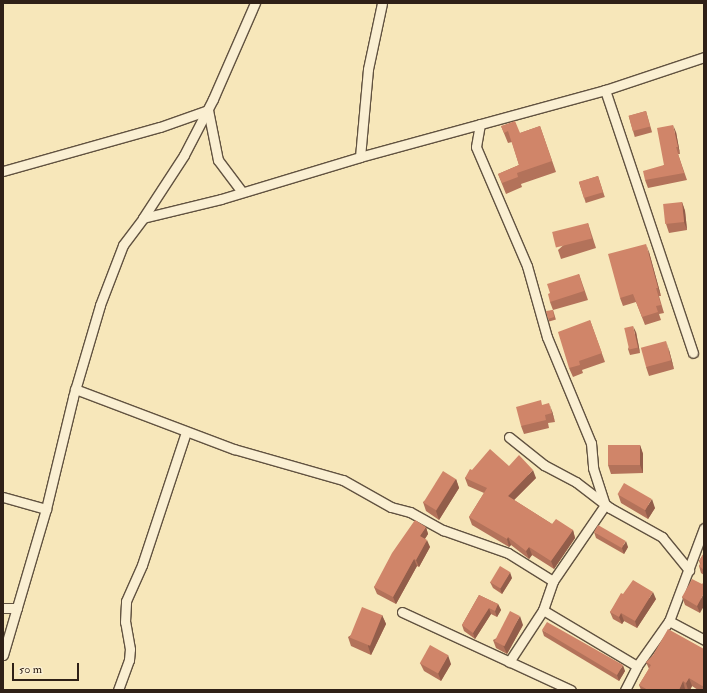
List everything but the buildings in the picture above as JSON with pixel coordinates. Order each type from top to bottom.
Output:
[{"type":"street","points":[[3,655],[46,509],[75,390],[100,304],[123,245],[144,218],[184,155],[208,110],[255,3]]},
{"type":"street","points":[[360,157],[368,69],[382,3]]},
{"type":"street","points":[[144,218],[605,90],[704,57]]},
{"type":"street","points":[[605,90],[693,353]]},
{"type":"street","points":[[3,171],[160,127],[208,110]]},
{"type":"street","points":[[208,110],[218,160],[242,192]]},
{"type":"street","points":[[480,124],[476,147],[527,266],[547,337],[591,443],[593,468],[605,505]]},
{"type":"street","points":[[75,390],[186,432],[267,459],[349,482],[391,507],[410,512],[443,530],[513,555],[553,581]]},
{"type":"street","points":[[118,690],[129,660],[130,649],[124,622],[126,601],[142,565],[186,432]]},
{"type":"street","points":[[509,437],[544,465],[576,482],[605,505],[662,537],[689,570]]},
{"type":"street","points":[[3,497],[46,509]]},
{"type":"street","points":[[508,662],[542,610],[553,581],[605,505]]},
{"type":"street","points":[[624,690],[637,666],[669,621],[704,528]]},
{"type":"street","points":[[3,608],[17,608]]},
{"type":"street","points":[[542,610],[637,666]]},
{"type":"street","points":[[402,612],[571,690]]},
{"type":"street","points":[[669,621],[704,640]]}]
